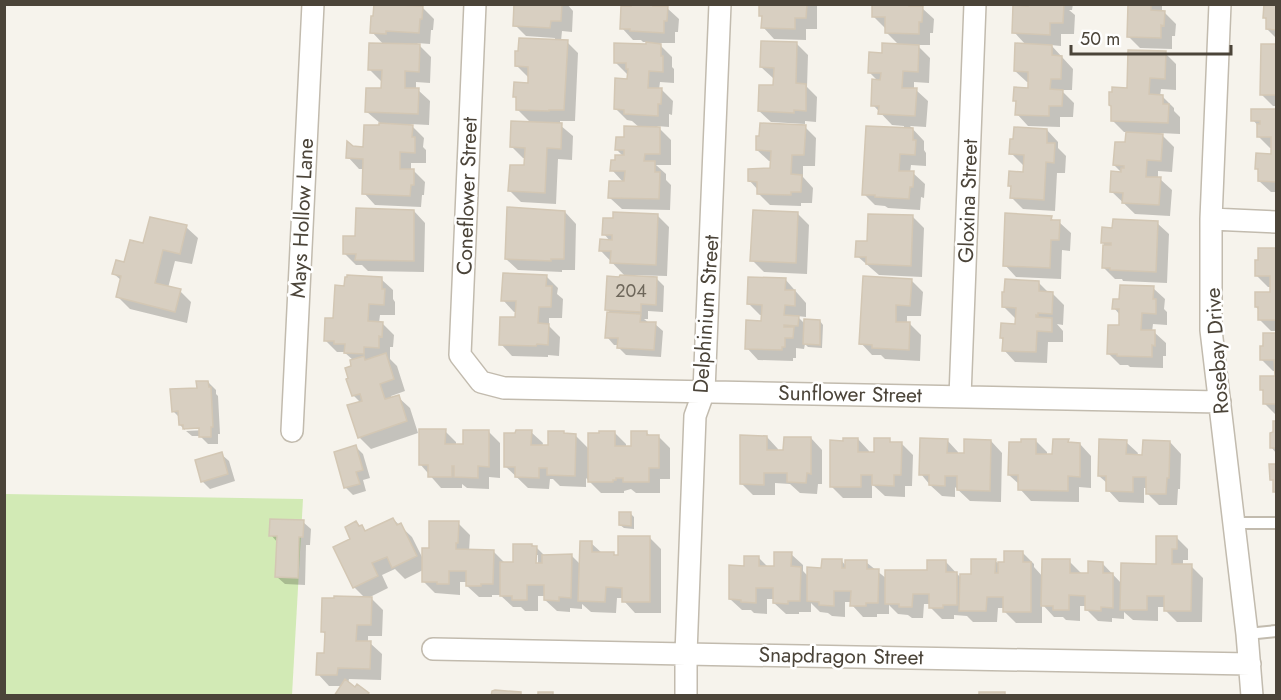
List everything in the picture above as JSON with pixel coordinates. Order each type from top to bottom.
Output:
[{"type":"street","name":"Mays Hollow Lane","points":[[292,431],[313,4]]},
{"type":"street","name":"Coneflower Street","points":[[475,4],[460,355],[481,382]]},
{"type":"street","name":"Delphinium Street","points":[[687,696],[686,654],[695,416],[704,391],[720,4]]},
{"type":"street","name":"Gloxina Street","points":[[960,396],[975,4]]},
{"type":"street","name":"Rosebay Drive","points":[[1220,4],[1211,219],[1211,330],[1252,696]]},
{"type":"street","points":[[1211,219],[1276,222]]},
{"type":"street","name":"Sunflower Street","points":[[481,382],[504,388],[1220,402]]},
{"type":"street","name":"Snapdragon Street","points":[[433,649],[1250,663]]},
{"type":"lane","points":[[1234,523],[1276,523]]},
{"type":"lane","points":[[1246,634],[1276,631]]},
{"type":"green space","points":[[5,494],[303,499],[292,695],[5,696]]},
{"type":"building","points":[[374,4],[423,6],[419,33],[386,31],[386,34],[370,33]]},
{"type":"building","points":[[514,4],[562,4],[561,21],[551,21],[550,28],[513,26]]},
{"type":"building","points":[[631,4],[668,6],[664,33],[620,29],[621,6],[631,6]]},
{"type":"building","points":[[759,4],[807,4],[806,18],[795,18],[795,29],[761,28],[762,16],[759,16]]},
{"type":"building","points":[[872,4],[923,6],[919,34],[885,33],[885,17],[872,17]]},
{"type":"building","points":[[1028,4],[1064,4],[1063,23],[1050,23],[1050,35],[1012,33],[1013,5],[1028,6]]},
{"type":"building","points":[[1128,4],[1151,4],[1151,10],[1165,11],[1164,26],[1161,25],[1161,38],[1127,37]]},
{"type":"building","points":[[1264,4],[1276,4],[1276,30],[1266,29],[1266,18],[1263,18]]},
{"type":"building","points":[[519,38],[568,40],[564,110],[516,110],[516,97],[513,97],[514,82],[528,83],[528,67],[515,66],[515,51],[518,51]]},
{"type":"building","points":[[761,41],[797,42],[796,83],[806,84],[806,111],[794,110],[794,113],[758,111],[759,85],[773,85],[774,68],[760,67]]},
{"type":"building","points":[[646,42],[661,44],[661,56],[663,56],[663,72],[649,71],[648,88],[662,88],[658,116],[624,114],[624,110],[614,109],[615,78],[627,79],[628,69],[626,69],[626,63],[614,63],[614,43],[646,44]]},
{"type":"building","points":[[369,43],[420,44],[419,72],[405,71],[405,88],[419,88],[418,114],[365,112],[366,88],[381,88],[382,70],[368,70]]},
{"type":"building","points":[[882,43],[919,45],[918,72],[903,71],[902,88],[917,88],[915,116],[878,114],[879,106],[871,106],[872,79],[880,80],[881,73],[868,73],[869,52],[882,53]]},
{"type":"building","points":[[1015,43],[1052,45],[1052,55],[1062,56],[1061,79],[1051,79],[1050,89],[1063,90],[1062,106],[1049,106],[1049,116],[1015,115],[1014,87],[1028,88],[1028,72],[1014,71]]},
{"type":"building","points":[[1261,44],[1276,44],[1276,95],[1260,95]]},
{"type":"building","points":[[1128,50],[1166,51],[1165,79],[1150,78],[1149,94],[1163,95],[1163,104],[1169,104],[1168,123],[1111,121],[1109,92],[1112,92],[1112,87],[1127,88]]},
{"type":"building","points":[[1251,109],[1276,109],[1276,182],[1258,181],[1258,169],[1255,169],[1256,153],[1271,154],[1271,137],[1257,137],[1257,124],[1260,124],[1260,121],[1251,121]]},
{"type":"building","points":[[511,121],[562,123],[561,149],[547,148],[545,193],[508,191],[510,165],[524,165],[525,148],[510,147]]},
{"type":"building","points":[[379,123],[413,125],[412,137],[415,137],[415,153],[400,152],[400,169],[414,169],[414,185],[411,185],[410,196],[362,194],[363,159],[346,158],[347,141],[353,146],[363,147],[364,125],[379,125]]},
{"type":"building","points":[[760,123],[806,125],[804,155],[792,155],[791,174],[802,175],[801,192],[791,192],[791,195],[757,194],[757,182],[748,181],[748,169],[770,168],[771,151],[756,150],[756,136],[759,136]]},
{"type":"building","points":[[624,126],[660,127],[660,154],[645,154],[644,161],[655,161],[655,172],[660,172],[659,199],[608,198],[609,181],[624,181],[625,171],[610,171],[611,160],[615,160],[615,155],[624,155],[624,150],[615,150],[616,137],[624,137]]},
{"type":"building","points":[[866,126],[913,128],[913,140],[916,140],[915,155],[900,154],[899,171],[914,171],[913,187],[910,187],[909,199],[862,195]]},
{"type":"building","points":[[1014,127],[1047,129],[1047,143],[1055,143],[1054,163],[1046,162],[1044,200],[1010,198],[1009,171],[1023,172],[1024,155],[1009,154]]},
{"type":"building","points":[[1126,132],[1163,134],[1161,161],[1147,160],[1146,177],[1161,177],[1159,205],[1122,203],[1123,193],[1110,192],[1111,171],[1121,172],[1121,168],[1124,168],[1124,166],[1113,165],[1115,142],[1125,142]]},
{"type":"building","points":[[507,207],[565,211],[564,259],[551,259],[551,261],[505,259]]},
{"type":"building","points":[[356,208],[414,210],[414,261],[355,260],[356,254],[343,254],[343,236],[355,236]]},
{"type":"building","points":[[753,210],[798,212],[796,263],[750,261]]},
{"type":"building","points":[[613,212],[658,214],[656,265],[610,263],[611,251],[599,251],[600,239],[612,240],[612,235],[602,235],[603,218],[613,218]]},
{"type":"building","points":[[1005,213],[1052,216],[1051,220],[1060,220],[1059,240],[1051,240],[1050,268],[1003,266]]},
{"type":"building","points":[[868,214],[913,215],[911,266],[866,264],[866,257],[855,257],[856,241],[867,241]]},
{"type":"building","points":[[150,217],[187,225],[180,254],[163,250],[155,283],[181,289],[175,312],[116,297],[121,276],[112,274],[116,260],[124,262],[130,240],[143,243]]},
{"type":"building","points":[[1113,219],[1158,221],[1156,272],[1102,268],[1103,245],[1111,245],[1111,243],[1101,243],[1102,227],[1112,228]]},
{"type":"building","points":[[1258,248],[1276,248],[1276,320],[1258,320],[1255,292],[1270,292],[1270,276],[1255,276]]},
{"type":"building","points":[[503,273],[547,275],[546,286],[552,286],[551,307],[539,307],[538,323],[549,324],[548,345],[499,345],[500,317],[515,317],[516,301],[501,301]]},
{"type":"building","points":[[347,275],[382,277],[382,289],[385,289],[384,305],[369,304],[368,321],[383,322],[382,337],[379,336],[379,348],[364,347],[364,354],[344,353],[345,344],[324,341],[325,318],[333,318],[335,285],[344,286]]},
{"type":"building","points":[[620,275],[657,277],[656,305],[641,304],[641,312],[605,310],[607,276],[619,277]]},
{"type":"building","points":[[863,276],[912,279],[910,306],[896,305],[896,322],[910,322],[909,350],[872,348],[872,345],[859,344]]},
{"type":"building","points":[[748,277],[786,278],[785,290],[795,290],[795,306],[785,305],[784,315],[799,316],[798,326],[784,325],[784,327],[794,327],[793,338],[785,338],[785,347],[782,347],[782,350],[745,349],[746,320],[761,321],[762,305],[747,304]]},
{"type":"building","points":[[1005,279],[1039,281],[1039,291],[1053,292],[1052,314],[1038,313],[1038,316],[1036,315],[1036,317],[1052,318],[1052,332],[1037,331],[1036,352],[1002,351],[1001,323],[1015,324],[1016,308],[1002,307]]},
{"type":"building","points":[[1120,285],[1154,286],[1153,299],[1156,299],[1156,314],[1142,313],[1141,330],[1155,330],[1152,357],[1107,354],[1108,325],[1119,325],[1119,309],[1112,309],[1113,299],[1119,299]]},
{"type":"building","points":[[607,312],[641,314],[640,322],[656,322],[654,350],[617,348],[618,338],[605,338]]},
{"type":"building","points":[[804,319],[820,320],[820,345],[803,344]]},
{"type":"building","points":[[1263,333],[1276,333],[1276,404],[1263,404],[1263,390],[1260,390],[1260,376],[1275,376],[1274,360],[1260,360]]},
{"type":"building","points":[[386,353],[394,379],[380,384],[385,399],[399,395],[407,421],[358,438],[347,405],[362,401],[360,394],[352,396],[345,368],[351,366],[350,360],[364,356],[365,360]]},
{"type":"building","points":[[196,381],[208,381],[211,387],[213,427],[211,427],[211,437],[199,437],[199,428],[183,429],[183,425],[179,425],[178,411],[172,412],[170,389],[197,388]]},
{"type":"building","points":[[1273,421],[1276,421],[1276,448],[1270,448],[1270,433],[1273,432]]},
{"type":"building","points":[[419,429],[446,429],[445,444],[463,444],[463,430],[489,430],[489,467],[478,466],[478,478],[454,477],[454,466],[452,466],[452,477],[428,477],[428,465],[419,465]]},
{"type":"building","points":[[516,430],[532,430],[531,445],[548,445],[548,431],[576,434],[575,476],[547,475],[547,468],[539,468],[539,478],[515,477],[515,467],[504,467],[504,433],[515,433]]},
{"type":"building","points":[[599,431],[615,431],[615,446],[631,446],[631,431],[647,431],[647,435],[659,435],[659,468],[649,468],[649,482],[623,482],[623,478],[616,478],[613,482],[588,482],[588,433],[599,433]]},
{"type":"building","points":[[740,435],[767,436],[767,450],[783,450],[784,437],[811,437],[811,474],[807,473],[806,483],[787,482],[787,473],[764,473],[764,485],[740,484]]},
{"type":"building","points":[[843,438],[858,438],[858,452],[874,452],[874,438],[890,438],[890,442],[902,442],[901,475],[894,475],[894,486],[872,485],[872,475],[861,475],[861,487],[830,487],[830,440],[843,441]]},
{"type":"building","points":[[920,438],[948,439],[947,453],[964,453],[964,439],[991,440],[990,491],[957,490],[957,476],[945,476],[945,486],[929,485],[929,475],[919,475]]},
{"type":"building","points":[[1021,439],[1036,439],[1036,454],[1052,454],[1053,439],[1069,439],[1068,442],[1080,443],[1080,477],[1068,476],[1068,491],[1018,490],[1018,475],[1008,475],[1009,442],[1021,442]]},
{"type":"building","points":[[1099,439],[1127,440],[1126,454],[1142,455],[1143,440],[1170,441],[1166,494],[1146,494],[1146,477],[1133,477],[1133,492],[1106,491],[1106,476],[1098,476]]},
{"type":"building","points":[[356,445],[363,470],[356,472],[360,484],[344,488],[334,452]]},
{"type":"building","points":[[222,452],[228,474],[201,482],[195,460]]},
{"type":"building","points":[[1269,464],[1276,464],[1276,492],[1273,492],[1273,480],[1270,480]]},
{"type":"building","points":[[619,512],[631,512],[631,526],[619,525]]},
{"type":"building","points":[[393,518],[397,525],[401,523],[417,556],[392,568],[387,557],[372,563],[378,576],[353,588],[333,547],[350,539],[345,527],[356,521],[365,531]]},
{"type":"building","points":[[270,519],[304,520],[303,537],[299,537],[298,578],[275,577],[277,536],[269,536]]},
{"type":"building","points":[[429,521],[459,521],[456,549],[494,550],[493,584],[466,586],[466,571],[449,571],[449,584],[422,582],[422,548],[429,548]]},
{"type":"building","points":[[618,536],[650,536],[650,602],[622,602],[622,588],[606,587],[605,602],[578,601],[580,541],[592,541],[592,552],[614,552],[614,555],[618,555]]},
{"type":"building","points":[[1156,536],[1177,536],[1177,549],[1172,549],[1172,564],[1192,564],[1191,611],[1164,611],[1164,596],[1147,596],[1147,610],[1120,610],[1121,563],[1156,564]]},
{"type":"building","points":[[513,544],[537,546],[536,563],[542,563],[542,555],[572,554],[571,598],[559,597],[559,601],[544,600],[544,585],[527,585],[527,600],[512,600],[512,596],[500,596],[500,562],[513,562]]},
{"type":"building","points":[[1004,551],[1023,551],[1023,562],[1031,562],[1031,612],[1003,612],[1003,597],[987,597],[986,611],[959,611],[960,574],[971,574],[971,559],[996,559],[995,573],[998,573],[998,562],[1004,562]]},
{"type":"building","points":[[774,552],[792,552],[791,566],[801,567],[800,601],[788,601],[788,604],[773,603],[773,588],[756,588],[756,603],[729,599],[729,565],[744,566],[744,556],[759,556],[759,566],[774,566]]},
{"type":"building","points":[[822,559],[842,559],[842,568],[845,568],[845,560],[867,560],[867,569],[879,569],[878,603],[850,606],[851,591],[834,591],[834,606],[807,601],[807,567],[821,568]]},
{"type":"building","points":[[1042,559],[1070,559],[1070,573],[1088,573],[1088,561],[1103,562],[1103,573],[1113,573],[1113,608],[1101,607],[1101,611],[1085,610],[1085,596],[1069,595],[1069,610],[1053,610],[1053,606],[1041,606]]},
{"type":"building","points":[[927,560],[946,560],[946,572],[957,572],[957,605],[929,608],[929,594],[913,594],[912,607],[885,604],[885,570],[927,570]]},
{"type":"building","points":[[334,596],[372,597],[371,625],[357,625],[356,641],[371,641],[370,669],[338,668],[337,675],[316,675],[317,653],[324,653],[325,632],[321,632],[322,598],[334,598]]},
{"type":"building","points":[[345,679],[355,687],[357,684],[369,693],[367,696],[334,696]]},
{"type":"building","points":[[492,691],[521,692],[521,696],[491,696]]},
{"type":"building","points":[[538,692],[553,692],[553,695],[565,696],[538,696]]},
{"type":"building","points":[[979,692],[1005,692],[1005,696],[979,696]]}]
